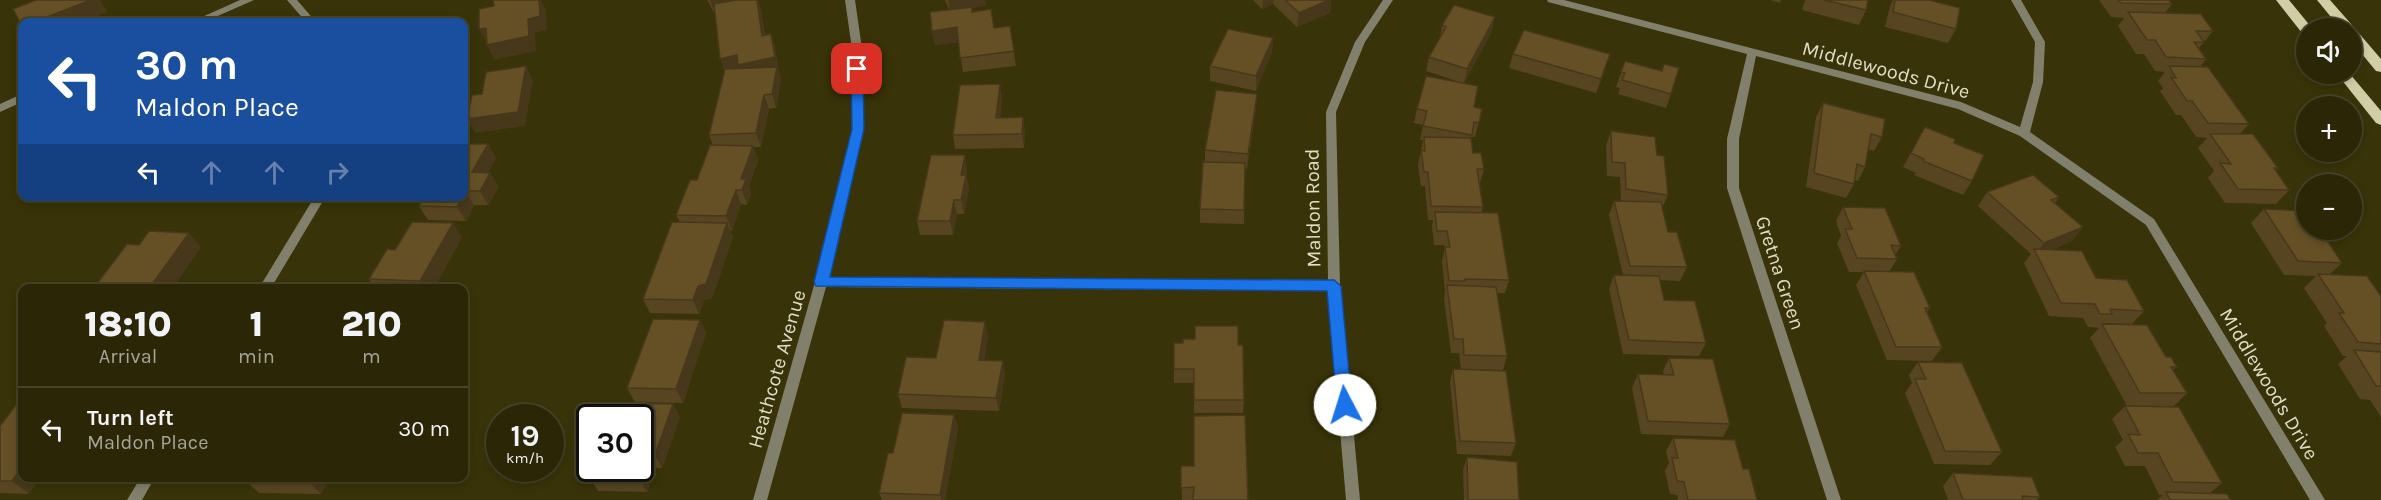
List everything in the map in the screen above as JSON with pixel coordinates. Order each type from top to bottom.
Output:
[{"type":"main road","points":[[2282,0],[2297,18]]},
{"type":"main road","points":[[2323,0],[2338,18]]},
{"type":"main road","points":[[2362,46],[2381,68]]},
{"type":"main road","points":[[2351,84],[2381,120]]},
{"type":"street","points":[[206,18],[249,0]]},
{"type":"street","points":[[292,0],[307,18]]},
{"type":"street","name":"Heathcote Avenue","points":[[760,500],[821,282],[858,129],[856,49],[850,0]]},
{"type":"street","name":"Maldon Road","points":[[1353,500],[1334,286],[1331,112],[1360,42],[1388,0]]},
{"type":"street","name":"Middlewoods Drive","points":[[1552,0],[1961,106],[2024,133],[2150,222],[2318,500]]},
{"type":"street","points":[[2016,0],[2040,42],[2038,82],[2024,133]]},
{"type":"street","name":"Gretna Green","points":[[1752,53],[1733,139],[1732,188],[1834,500]]},
{"type":"street","points":[[0,108],[18,100]]},
{"type":"street","points":[[267,284],[318,201]]},
{"type":"street","points":[[821,282],[1334,286]]},
{"type":"street","points":[[134,500],[145,482]]},
{"type":"building","points":[[36,0],[91,0],[44,18],[18,18],[13,9]]},
{"type":"building","points":[[493,0],[539,0],[540,16],[528,19],[529,36],[487,45],[486,28],[479,29],[479,9],[494,6]]},
{"type":"building","points":[[736,0],[757,0],[762,36],[771,34],[775,57],[738,65],[737,55],[720,59],[714,4]]},
{"type":"building","points":[[1285,0],[1329,0],[1299,13]]},
{"type":"building","points":[[1824,0],[1868,0],[1866,10]]},
{"type":"building","points":[[1895,0],[1929,0],[1960,8],[1956,29],[1893,12]]},
{"type":"building","points":[[2118,0],[2169,0],[2172,4],[2121,3]]},
{"type":"building","points":[[1454,5],[1495,17],[1467,69],[1429,57],[1446,27],[1442,25]]},
{"type":"building","points":[[972,7],[972,12],[991,9],[994,28],[1010,26],[1014,51],[960,58],[957,27],[932,31],[930,12]]},
{"type":"building","points":[[2128,12],[2201,14],[2213,31],[2196,31],[2204,42],[2194,42],[2206,59],[2166,57],[2155,40],[2147,40]]},
{"type":"building","points":[[1228,29],[1273,38],[1256,76],[1210,66]]},
{"type":"building","points":[[1524,30],[1610,54],[1601,79],[1513,54]]},
{"type":"building","points":[[1625,61],[1662,71],[1664,64],[1679,68],[1671,94],[1622,80],[1625,73],[1621,72]]},
{"type":"building","points":[[526,66],[518,112],[468,119],[472,95],[482,94],[486,72]]},
{"type":"building","points":[[2169,66],[2208,67],[2249,124],[2208,123],[2192,101],[2187,101],[2171,77],[2176,78]]},
{"type":"building","points":[[777,67],[772,94],[764,95],[756,133],[709,135],[725,69]]},
{"type":"building","points":[[1426,76],[1478,86],[1474,107],[1482,109],[1479,123],[1474,122],[1472,135],[1423,126],[1427,111],[1417,109]]},
{"type":"building","points":[[1000,84],[996,118],[1023,117],[1022,134],[953,135],[960,85]]},
{"type":"building","points":[[1216,90],[1257,94],[1248,154],[1205,150]]},
{"type":"building","points":[[1823,103],[1885,119],[1882,137],[1871,134],[1865,167],[1857,164],[1854,184],[1814,173]]},
{"type":"building","points":[[1925,127],[1955,139],[1954,143],[1984,155],[1972,181],[1923,161],[1924,159],[1911,153]]},
{"type":"building","points":[[1611,131],[1655,137],[1657,155],[1664,156],[1668,195],[1626,189],[1625,163],[1612,162]]},
{"type":"building","points":[[2210,134],[2253,134],[2278,168],[2274,168],[2289,190],[2238,189],[2220,163],[2231,164]]},
{"type":"building","points":[[1424,137],[1471,138],[1473,153],[1481,153],[1484,169],[1477,169],[1483,207],[1431,206],[1428,172],[1424,172],[1421,150],[1425,151]]},
{"type":"building","points":[[468,144],[488,144],[472,172],[490,173],[480,191],[468,191]]},
{"type":"building","points":[[710,145],[753,146],[741,179],[746,179],[742,190],[736,190],[726,216],[676,215],[690,180],[697,180]]},
{"type":"building","points":[[931,155],[965,155],[961,175],[966,175],[961,200],[954,200],[950,221],[917,221]]},
{"type":"building","points":[[1203,162],[1245,163],[1244,210],[1200,209]]},
{"type":"building","points":[[2033,175],[2059,197],[2051,200],[2083,227],[2044,243],[1987,192]]},
{"type":"building","points":[[422,201],[460,201],[457,207],[419,206]]},
{"type":"building","points":[[1614,201],[1661,202],[1668,232],[1677,232],[1687,267],[1630,266]]},
{"type":"building","points":[[1843,207],[1885,208],[1901,246],[1891,245],[1897,259],[1857,258],[1845,229],[1852,229]]},
{"type":"building","points":[[2264,209],[2296,210],[2296,240],[2327,240],[2342,263],[2298,261]]},
{"type":"building","points":[[1435,212],[1498,213],[1509,280],[1449,281],[1445,247],[1450,247],[1447,231],[1437,231]]},
{"type":"building","points":[[412,222],[453,223],[420,281],[369,279],[387,249],[395,250]]},
{"type":"building","points":[[672,222],[727,223],[706,284],[698,286],[693,300],[643,299]]},
{"type":"building","points":[[149,231],[189,233],[152,284],[97,284],[127,244],[139,245]]},
{"type":"building","points":[[2034,249],[2082,251],[2096,278],[2127,280],[2144,311],[2110,309],[2112,314],[2100,314],[2095,304],[2061,303]]},
{"type":"building","points":[[1864,271],[1914,272],[1930,308],[1925,308],[1942,347],[1896,347]]},
{"type":"building","points":[[2318,274],[2367,276],[2381,296],[2381,344],[2358,342],[2339,313],[2344,313]]},
{"type":"building","points":[[1614,275],[1659,276],[1664,300],[1695,301],[1706,343],[1629,340]]},
{"type":"building","points":[[1447,285],[1496,287],[1507,356],[1464,355],[1463,339],[1454,339]]},
{"type":"building","points":[[653,319],[700,320],[676,389],[627,388]]},
{"type":"building","points":[[944,320],[985,322],[979,360],[1003,361],[996,398],[898,394],[906,357],[936,358]]},
{"type":"building","points":[[2102,324],[2147,325],[2166,357],[2171,357],[2177,367],[2171,367],[2187,393],[2140,393]]},
{"type":"building","points":[[1195,326],[1238,326],[1238,345],[1243,345],[1244,400],[1194,400],[1194,369],[1174,369],[1174,343],[1183,343],[1183,339],[1195,339]]},
{"type":"building","points":[[2354,350],[2381,352],[2381,386],[2376,386]]},
{"type":"building","points":[[1669,358],[1713,359],[1730,424],[1648,421],[1638,374],[1674,375]]},
{"type":"building","points":[[1918,362],[1962,363],[2002,452],[1945,451],[1915,379],[1926,379]]},
{"type":"building","points":[[1453,369],[1506,371],[1516,443],[1460,441]]},
{"type":"building","points":[[18,402],[18,473],[12,481],[0,481],[0,426]]},
{"type":"building","points":[[618,403],[673,404],[655,455],[654,404]]},
{"type":"building","points":[[2125,406],[2179,407],[2222,483],[2173,482],[2158,453],[2138,453],[2128,434],[2140,435]]},
{"type":"building","points":[[902,413],[954,415],[940,495],[879,493],[888,453],[893,453]]},
{"type":"building","points":[[1245,415],[1248,500],[1193,500],[1194,487],[1181,488],[1181,466],[1194,466],[1194,416]]},
{"type":"building","points":[[1673,438],[1735,440],[1743,469],[1749,469],[1757,500],[1688,500],[1684,482],[1677,481],[1672,458],[1678,458]]},
{"type":"building","points":[[1467,457],[1517,462],[1519,500],[1468,500]]},
{"type":"building","points":[[1953,473],[2032,477],[2040,497],[2022,496],[2023,500],[1963,500]]},
{"type":"building","points":[[2166,492],[2227,494],[2231,500],[2170,500]]},
{"type":"route","points":[[857,69],[858,129],[821,282],[1334,286],[1345,405]]}]
